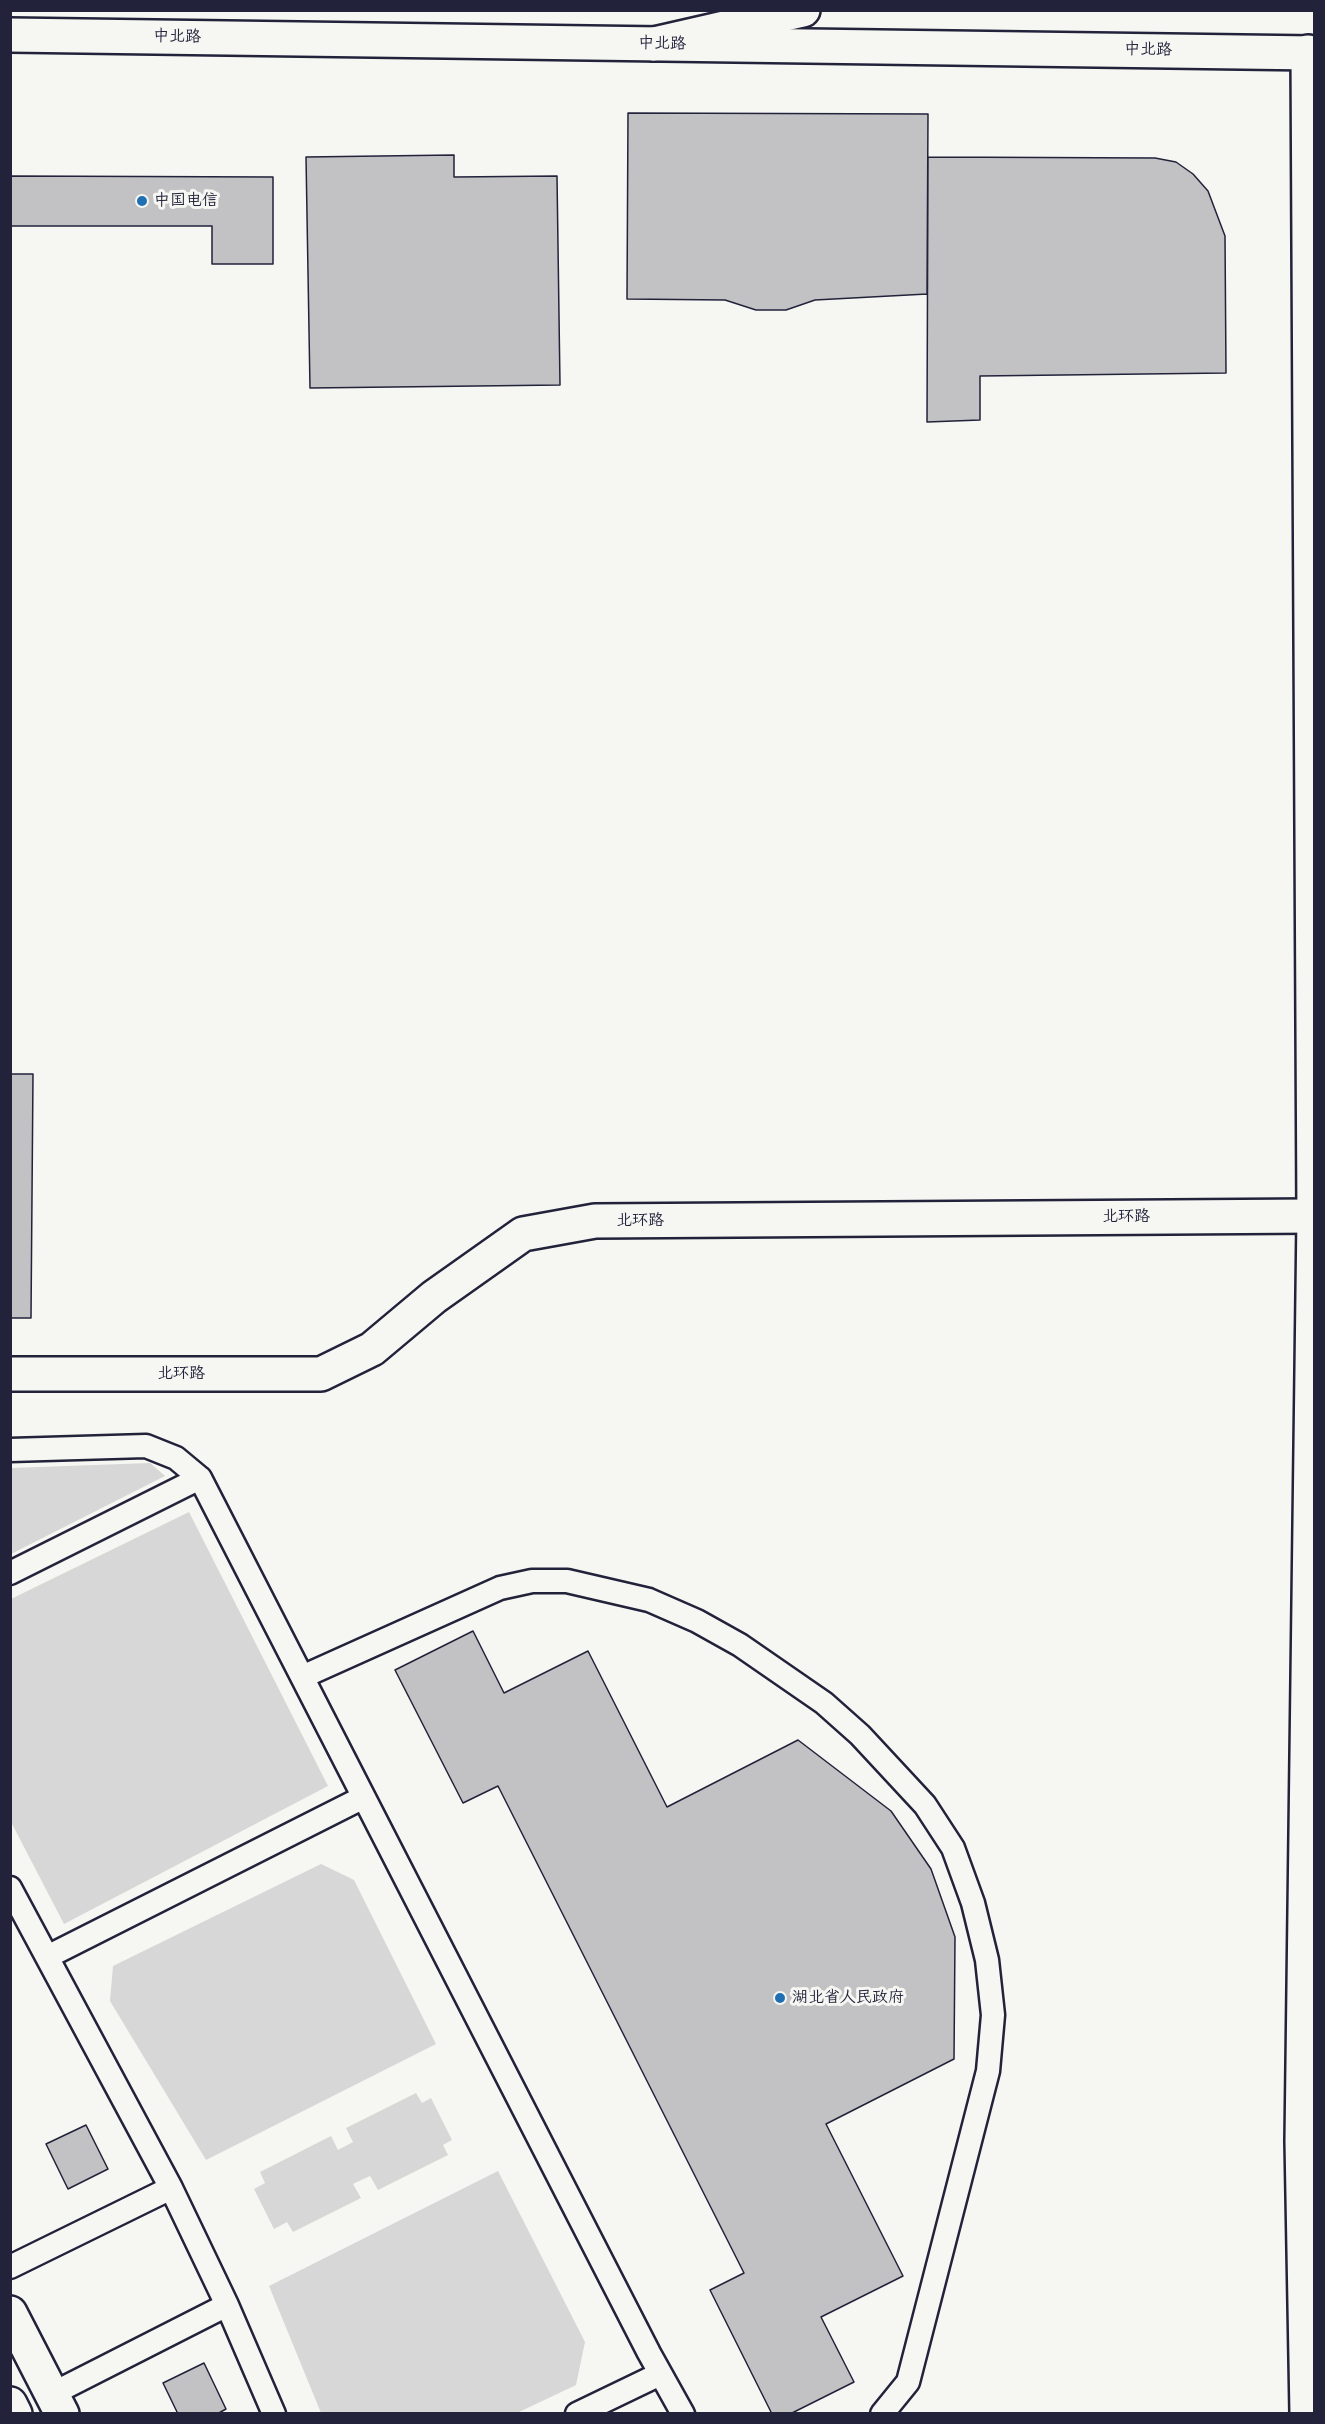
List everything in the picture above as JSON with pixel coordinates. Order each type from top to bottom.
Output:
[{"type":"street","points":[[654,44],[803,10]]},
{"type":"street","name":"中北路","points":[[10,35],[1311,52]]},
{"type":"street","points":[[1307,2414],[1314,1216],[1311,52]]},
{"type":"street","name":"北环路","points":[[10,1374],[321,1374],[372,1349],[434,1297],[524,1234],[596,1221],[1314,1216]]},
{"type":"street","points":[[10,2313],[57,2404]]},
{"type":"street","points":[[10,2404],[15,2414]]},
{"type":"lane","points":[[10,1450],[146,1446],[176,1458],[200,1478],[363,1798],[683,2414]]},
{"type":"lane","points":[[10,1573],[200,1478]]},
{"type":"lane","points":[[302,1677],[500,1588],[532,1581],[567,1581],[649,1600],[697,1621],[740,1645],[824,1703],[892,1767],[925,1805],[953,1848],[973,1903],[987,1960],[993,2015],[988,2071],[908,2382],[882,2414]]},
{"type":"lane","points":[[47,1958],[363,1798]]},
{"type":"lane","points":[[10,1888],[171,2188],[227,2305],[274,2414]]},
{"type":"lane","points":[[10,2267],[171,2188]]},
{"type":"lane","points":[[57,2404],[227,2305]]},
{"type":"lane","points":[[577,2414],[660,2373]]},
{"type":"shaded area","points":[[150,1463],[165,1476],[11,1554],[11,1468]]},
{"type":"shaded area","points":[[189,1512],[328,1786],[64,1924],[11,1822],[11,1599]]},
{"type":"shaded area","points":[[321,1864],[354,1880],[436,2044],[206,2160],[110,2001],[113,1966]]},
{"type":"shaded area","points":[[416,2093],[422,2103],[431,2098],[452,2140],[443,2145],[448,2155],[378,2190],[370,2176],[353,2184],[361,2198],[293,2232],[287,2222],[274,2229],[254,2189],[265,2183],[260,2172],[331,2136],[338,2150],[353,2142],[346,2128]]},
{"type":"shaded area","points":[[498,2171],[585,2342],[576,2385],[517,2413],[321,2413],[269,2286]]},
{"type":"building","points":[[628,113],[928,114],[927,294],[815,300],[786,310],[756,310],[725,300],[627,299]]},
{"type":"building","points":[[454,155],[454,177],[557,176],[560,385],[310,388],[306,157]]},
{"type":"building","points":[[928,157],[1155,158],[1176,162],[1193,174],[1208,191],[1225,236],[1226,373],[980,376],[980,420],[927,422]]},
{"type":"building","name":"中国电信","points":[[10,176],[273,177],[273,264],[212,264],[212,226],[10,226]]},
{"type":"building","points":[[10,1074],[33,1074],[31,1318],[10,1318]]},
{"type":"building","name":"湖北省人民政府","points":[[473,1631],[504,1693],[588,1651],[667,1807],[798,1740],[891,1811],[931,1869],[955,1937],[954,2059],[826,2124],[903,2276],[821,2317],[854,2382],[790,2414],[772,2414],[710,2290],[744,2273],[498,1786],[463,1803],[395,1670]]},
{"type":"building","points":[[86,2125],[108,2169],[68,2189],[46,2144]]},
{"type":"building","points":[[204,2363],[226,2409],[217,2414],[178,2414],[163,2383]]},
{"type":"place","name":"中国电信","points":[[142,201]]},
{"type":"place","name":"湖北省人民政府","points":[[780,1998]]}]
